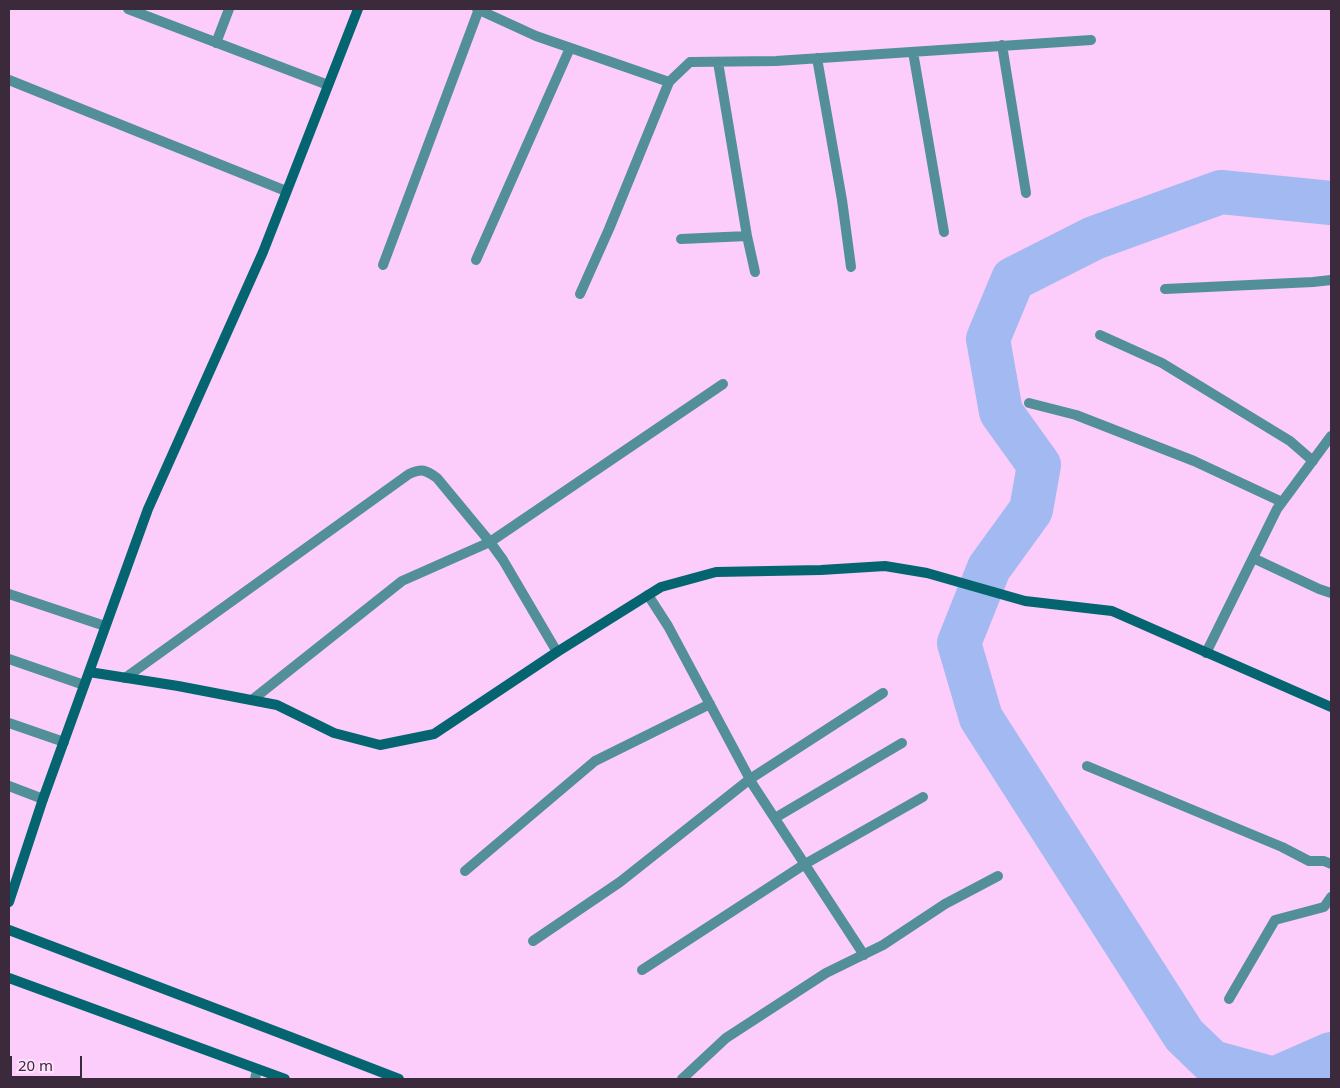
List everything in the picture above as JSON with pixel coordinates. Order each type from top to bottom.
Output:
[{"type":"street","points":[[128,9],[328,85]]},
{"type":"street","points":[[216,42],[229,9]]},
{"type":"street","points":[[9,902],[43,799],[148,509],[263,252],[358,9]]},
{"type":"street","points":[[383,265],[478,9],[536,36],[669,82]]},
{"type":"street","points":[[580,294],[609,229],[669,82],[690,62],[776,61],[1091,40]]},
{"type":"street","points":[[1002,45],[1026,193]]},
{"type":"street","points":[[476,260],[570,48]]},
{"type":"street","points":[[912,52],[944,232]]},
{"type":"street","points":[[816,58],[842,200],[851,267]]},
{"type":"street","points":[[718,62],[747,236],[755,272]]},
{"type":"street","points":[[9,80],[286,191]]},
{"type":"street","points":[[680,239],[747,236]]},
{"type":"street","points":[[1165,289],[1331,280]]},
{"type":"street","points":[[1100,335],[1162,363],[1290,441],[1313,461]]},
{"type":"street","points":[[252,700],[402,581],[490,542],[723,384]]},
{"type":"street","points":[[1029,403],[1076,415],[1176,454],[1282,502]]},
{"type":"street","points":[[1206,653],[1277,509],[1331,436]]},
{"type":"street","points":[[125,678],[401,479],[419,469],[430,472],[438,478],[490,542],[503,560],[557,652]]},
{"type":"street","points":[[1253,558],[1331,593]]},
{"type":"street","points":[[89,672],[277,705],[334,733],[380,745],[434,734],[557,652],[661,587],[716,572],[821,570],[885,566],[927,573],[1025,601],[1112,611],[1331,707]]},
{"type":"street","points":[[9,594],[105,626]]},
{"type":"street","points":[[648,596],[668,626],[750,779],[864,955]]},
{"type":"street","points":[[9,659],[84,685]]},
{"type":"street","points":[[533,942],[620,882],[750,779],[883,693]]},
{"type":"street","points":[[465,871],[595,761],[710,704]]},
{"type":"street","points":[[9,723],[64,742]]},
{"type":"street","points":[[775,818],[902,743]]},
{"type":"street","points":[[1087,766],[1282,847],[1309,861],[1324,861],[1331,864]]},
{"type":"street","points":[[9,786],[43,799]]},
{"type":"street","points":[[642,970],[805,864],[923,798]]},
{"type":"street","points":[[682,1079],[726,1038],[826,973],[883,945],[945,904],[998,876]]},
{"type":"street","points":[[1229,999],[1275,920],[1324,907],[1331,897]]},
{"type":"street","points":[[9,930],[399,1079]]},
{"type":"street","points":[[9,978],[256,1074],[285,1079]]},
{"type":"waterway","points":[[1331,203],[1221,192],[1094,238],[1013,279],[988,339],[1001,412],[1039,465],[1031,510],[989,568],[959,643],[981,718],[1184,1035],[1212,1062],[1274,1079],[1331,1054]]}]
